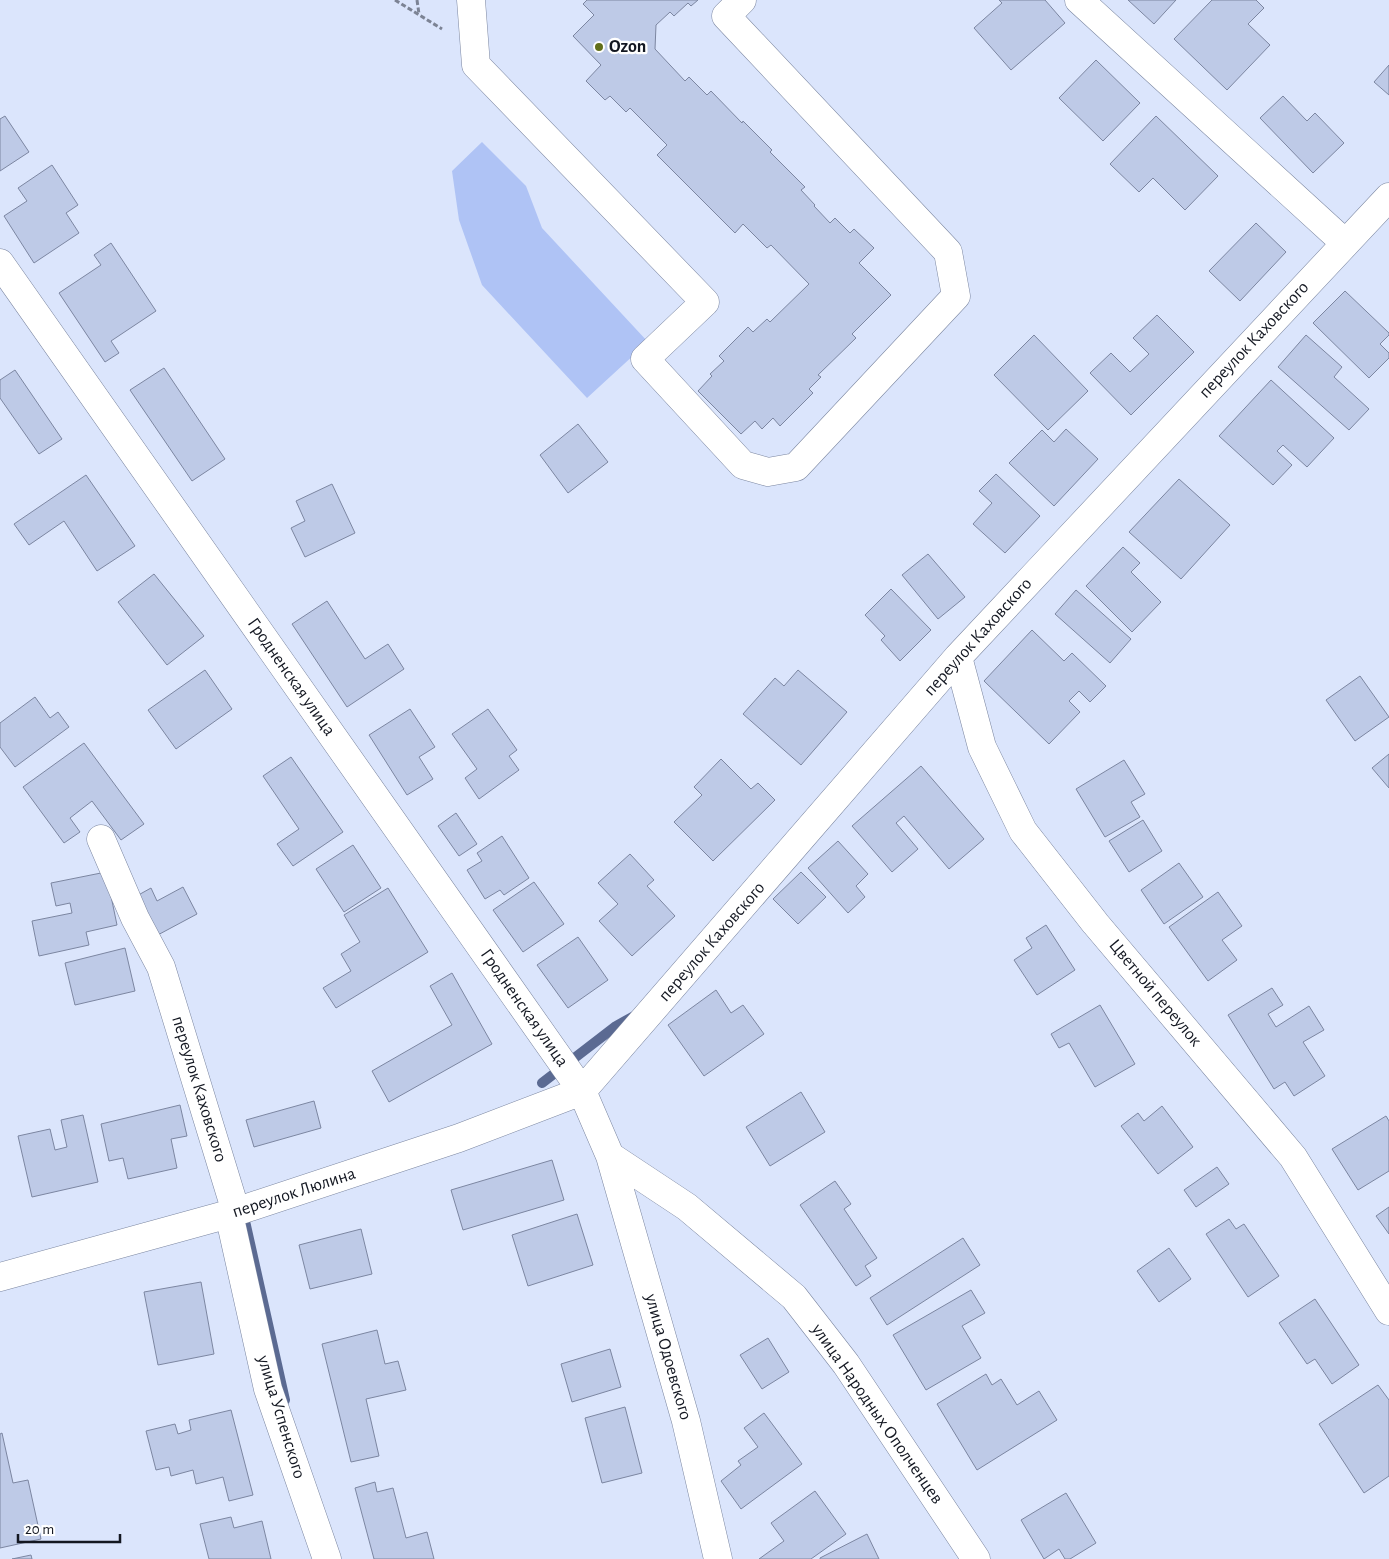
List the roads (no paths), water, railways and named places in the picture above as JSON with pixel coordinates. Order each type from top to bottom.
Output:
[{"type":"street","points":[[471,0],[476,65],[705,302],[645,359],[743,465],[768,472],[796,467],[956,296],[948,252],[726,16],[742,0]]},
{"type":"street","points":[[1079,0],[1344,243]]},
{"type":"street","name":"переулок Каховского","points":[[582,1090],[670,991],[958,657],[1389,197]]},
{"type":"street","name":"Гродненская улица","points":[[0,263],[582,1090]]},
{"type":"street","name":"Цветной переулок","points":[[958,657],[982,746],[1023,831],[1095,923],[1293,1156],[1389,1311]]},
{"type":"street","name":"переулок Каховского","points":[[101,839],[135,918],[161,967],[233,1213]]},
{"type":"street","points":[[582,1090],[610,1156]]},
{"type":"street","name":"переулок Люлина","points":[[0,1277],[233,1213],[459,1138],[582,1090]]},
{"type":"street","name":"улица Одоевского","points":[[610,1156],[686,1421],[718,1559]]},
{"type":"street","name":"улица Народных Ополченцев","points":[[610,1156],[687,1207],[794,1297],[846,1364],[976,1559]]},
{"type":"street","name":"улица Успенского","points":[[233,1213],[268,1389],[327,1559]]},
{"type":"waterway","points":[[542,1083],[616,1026],[634,1016]]},
{"type":"waterway","points":[[243,1212],[285,1400]]},
{"type":"place","name":"Ozon","points":[[599,47]]}]
